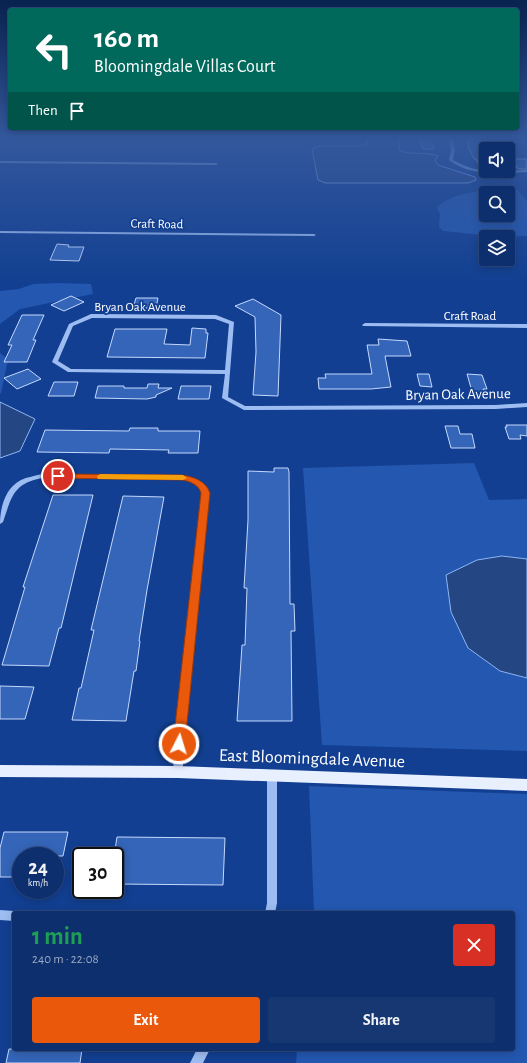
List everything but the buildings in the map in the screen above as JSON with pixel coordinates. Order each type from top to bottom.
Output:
[{"type":"main road","name":"East Bloomingdale Avenue","points":[[0,771],[178,772],[527,785]]},
{"type":"street","name":"Craft Road","points":[[0,232],[314,235]]},
{"type":"street","name":"Bryan Oak Avenue","points":[[228,372],[70,371],[55,362],[71,325],[91,316],[216,317],[232,323],[228,372],[225,398],[244,408],[496,408],[527,405]]},
{"type":"street","name":"Craft Road","points":[[365,325],[527,326]]},
{"type":"street","points":[[0,522],[12,489],[17,484],[42,476],[182,478],[192,479],[204,487],[206,493],[179,736],[178,772]]},
{"type":"street","points":[[270,911],[272,904],[272,775]]},
{"type":"street","points":[[0,915],[12,916]]},
{"type":"street","points":[[196,1063],[203,1051]]},
{"type":"shaded area","points":[[515,190],[518,190],[527,201],[527,236],[515,236],[515,230],[479,230],[479,235],[443,231],[439,227],[440,214],[437,208],[447,200],[459,195],[479,191],[479,222],[515,222]]},
{"type":"shaded area","points":[[33,284],[91,284],[93,294],[20,309],[0,324],[0,291],[19,289]]},
{"type":"shaded area","points":[[0,353],[8,359],[1,394],[0,393]]},
{"type":"shaded area","points":[[0,402],[35,419],[20,451],[0,458]]},
{"type":"shaded area","points":[[474,463],[489,500],[527,499],[527,559],[502,556],[500,671],[527,678],[527,751],[322,745],[303,468]]},
{"type":"shaded area","points":[[502,556],[527,559],[527,678],[500,671],[468,648],[451,612],[446,575],[477,560]]},
{"type":"shaded area","points":[[309,786],[527,794],[527,1063],[296,1063],[297,1051],[515,1051],[515,911],[314,911]]},
{"type":"slow traffic","points":[[101,477],[183,478]]},
{"type":"route","points":[[58,476],[182,478],[192,479],[204,487],[206,493],[179,744]]}]
